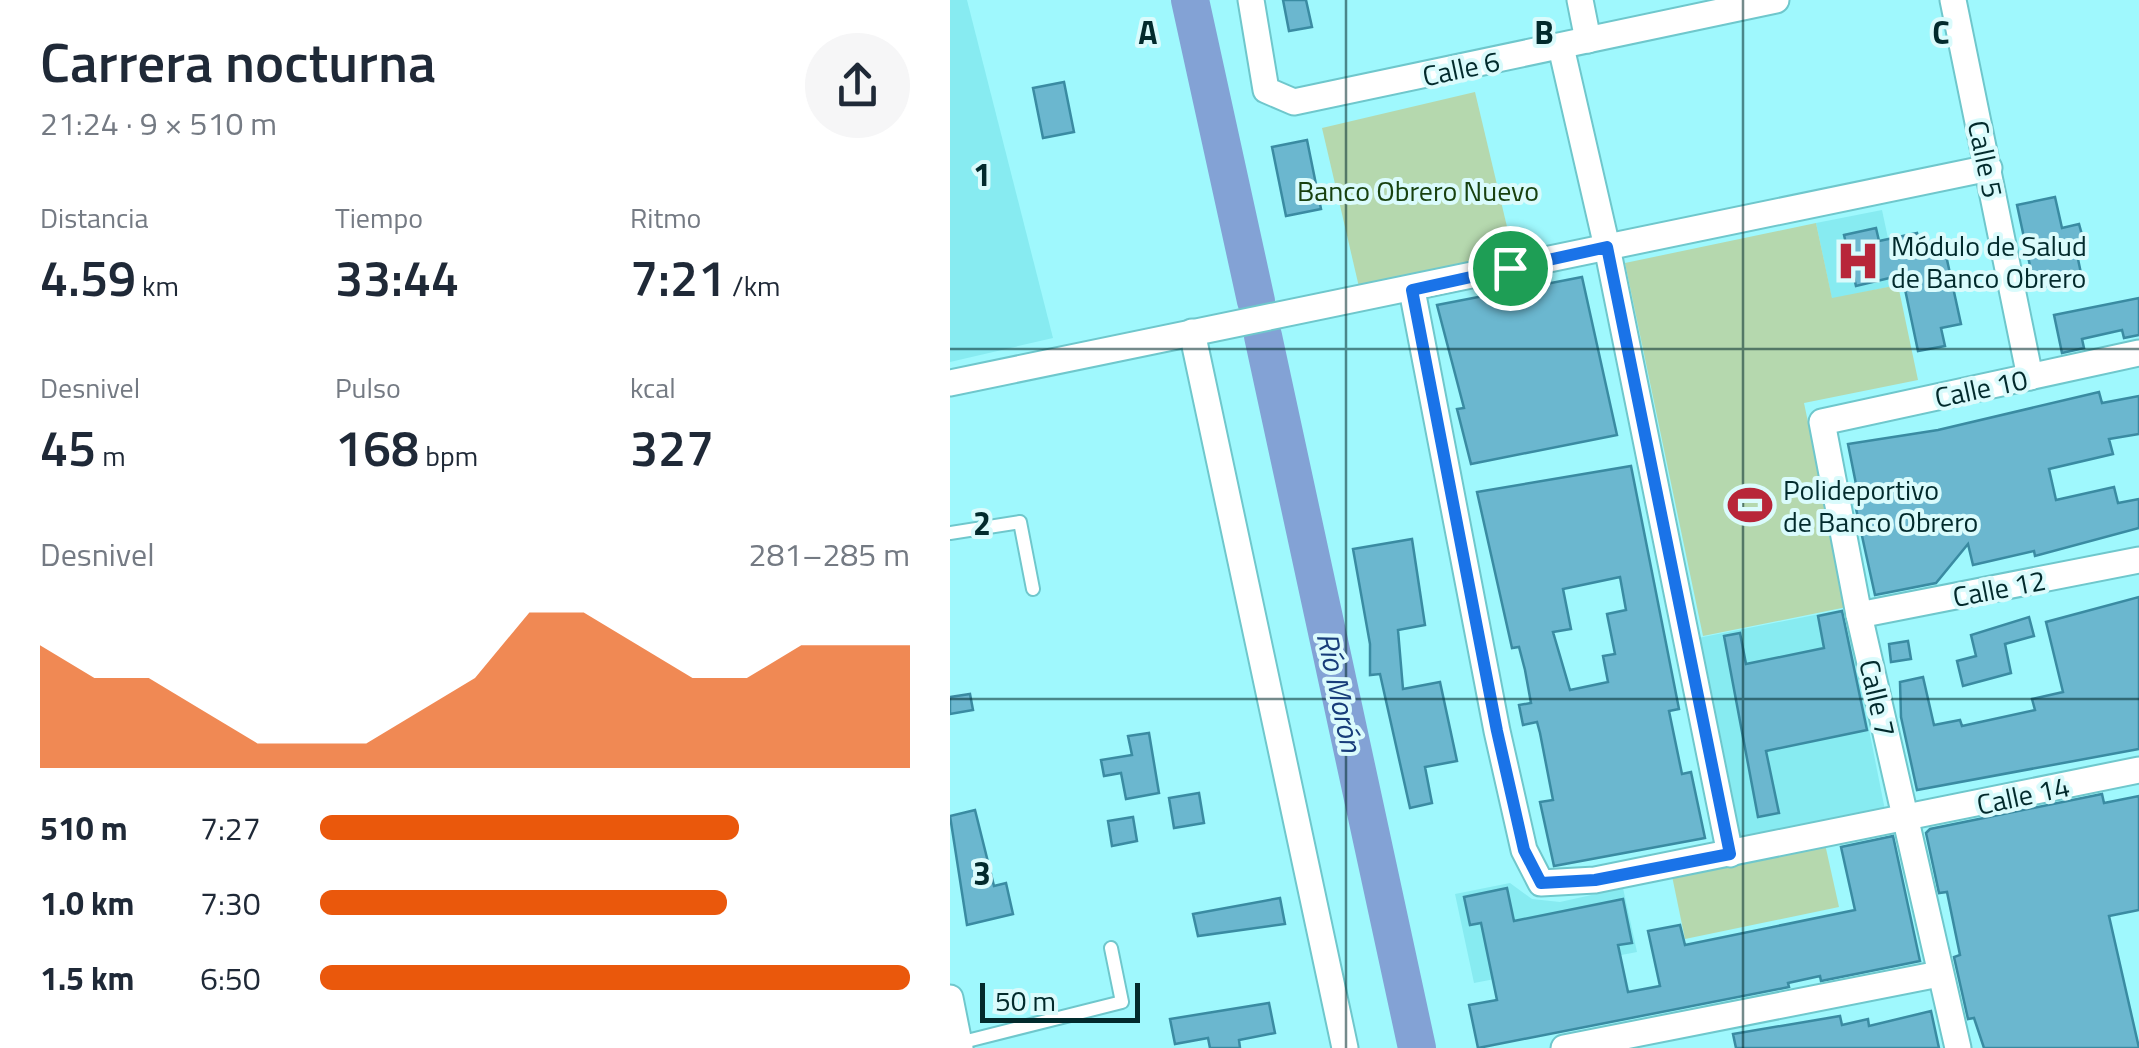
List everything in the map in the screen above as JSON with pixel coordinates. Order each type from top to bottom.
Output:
[{"type":"street","name":"Calle 6","points":[[1251,0],[1266,90],[1294,102],[1776,0]]},
{"type":"street","points":[[1580,0],[1588,40]]},
{"type":"street","name":"Calle 5","points":[[1953,0],[2030,377]]},
{"type":"street","points":[[1561,47],[1607,247],[1730,854]]},
{"type":"street","points":[[950,383],[1989,168]]},
{"type":"street","name":"Calle 14","points":[[1412,290],[1497,731],[1524,850],[1541,883],[1595,880],[1906,821],[2139,770]]},
{"type":"street","points":[[1192,332],[1344,1048]]},
{"type":"street","name":"Calle 10","points":[[1822,422],[2139,353]]},
{"type":"street","name":"Calle 7","points":[[1822,422],[1859,615],[1958,1048]]},
{"type":"street","name":"Calle 12","points":[[1859,615],[2139,560]]},
{"type":"street","points":[[1564,1048],[1940,974]]},
{"type":"street","points":[[950,998],[960,1046]]},
{"type":"lane","points":[[950,533],[1020,522],[1033,589]]},
{"type":"lane","points":[[960,1046],[1122,1002],[1111,948]]},
{"type":"shaded area","points":[[950,0],[967,0],[1053,338],[950,362]]},
{"type":"shaded area","name":"Módulo de Salud de Banco Obrero","points":[[1882,210],[1898,285],[1832,299],[1816,223]]},
{"type":"shaded area","points":[[1845,609],[1885,810],[1738,839],[1698,638]]},
{"type":"shaded area","points":[[1510,883],[1532,899],[1560,902],[1623,888],[1637,952],[1474,983],[1455,894]]},
{"type":"green space","name":"Banco Obrero Nuevo","points":[[1475,92],[1513,252],[1359,287],[1322,128]]},
{"type":"green space","name":"Polideportivo de Banco Obrero","points":[[1816,223],[1832,298],[1898,285],[1918,380],[1804,403],[1847,607],[1703,636],[1625,263]]},
{"type":"green space","points":[[1825,844],[1839,907],[1685,939],[1672,876]]},
{"type":"building","points":[[1283,0],[1306,0],[1312,27],[1289,31]]},
{"type":"building","points":[[1064,82],[1074,132],[1043,138],[1033,88]]},
{"type":"building","points":[[1307,140],[1321,209],[1286,216],[1272,147]]},
{"type":"building","points":[[2055,197],[2062,228],[2079,224],[2084,242],[2075,245],[2082,278],[2035,289],[2017,205]]},
{"type":"building","points":[[1876,228],[1879,241],[1917,233],[1921,251],[1944,246],[1961,324],[1941,328],[1945,346],[1918,351],[1902,275],[1856,286],[1844,235]]},
{"type":"building","points":[[1582,277],[1617,435],[1471,464],[1457,409],[1464,408],[1437,305]]},
{"type":"building","points":[[2139,298],[2139,335],[2124,338],[2122,330],[2082,339],[2084,348],[2062,353],[2054,315]]},
{"type":"building","points":[[2099,392],[2102,403],[2139,396],[2139,434],[2109,439],[2113,454],[2049,469],[2056,500],[2114,487],[2118,503],[2139,499],[2139,528],[2035,556],[2034,551],[1973,565],[1968,544],[1936,583],[1875,595],[1853,495],[1858,494],[1848,444],[1938,430]]},
{"type":"building","points":[[1631,466],[1679,709],[1669,711],[1682,774],[1691,772],[1705,838],[1554,866],[1540,802],[1553,800],[1540,733],[1537,722],[1523,725],[1519,705],[1531,703],[1525,670],[1519,647],[1512,648],[1477,492]],"holes":[[[1620,577],[1626,610],[1607,614],[1615,654],[1603,656],[1608,682],[1570,690],[1553,632],[1571,629],[1563,589]]]},
{"type":"building","points":[[1412,539],[1425,625],[1398,630],[1403,689],[1440,682],[1457,761],[1425,767],[1432,803],[1410,808],[1380,674],[1370,675],[1370,644],[1353,549]]},
{"type":"building","points":[[2139,597],[2139,749],[1917,790],[1901,717],[1900,682],[1923,677],[1934,725],[1960,720],[1962,726],[2035,710],[2032,699],[2063,692],[2046,622]]},
{"type":"building","points":[[1842,611],[1867,730],[1766,751],[1779,813],[1758,817],[1724,636],[1740,633],[1746,664],[1824,648],[1818,616]]},
{"type":"building","points":[[2029,617],[2034,636],[2005,644],[2011,673],[1963,686],[1957,661],[1976,656],[1971,635]]},
{"type":"building","points":[[1908,641],[1911,659],[1891,662],[1889,644]]},
{"type":"building","points":[[970,694],[973,710],[950,714],[950,697]]},
{"type":"building","points":[[1149,733],[1159,793],[1126,799],[1121,773],[1104,776],[1101,760],[1132,755],[1128,736]]},
{"type":"building","points":[[1199,793],[1204,823],[1174,828],[1169,798]]},
{"type":"building","points":[[2102,794],[2104,803],[2139,796],[2139,910],[2109,916],[2139,1048],[1984,1048],[1974,1018],[1968,1019],[1954,957],[1960,955],[1947,892],[1939,893],[1926,833],[1930,829]]},
{"type":"building","points":[[975,810],[994,886],[1006,883],[1013,914],[967,925],[950,816]]},
{"type":"building","points":[[1133,817],[1137,841],[1112,846],[1108,821]]},
{"type":"building","points":[[1893,836],[1920,961],[1821,981],[1820,976],[1788,983],[1789,987],[1478,1048],[1469,1005],[1497,1000],[1481,923],[1470,925],[1464,897],[1507,888],[1514,921],[1623,899],[1632,943],[1618,945],[1628,992],[1660,986],[1648,931],[1680,925],[1685,945],[1855,910],[1841,847]]},
{"type":"building","points":[[1280,898],[1285,924],[1198,936],[1193,914]]},
{"type":"building","points":[[1269,1003],[1275,1033],[1239,1040],[1240,1048],[1210,1048],[1208,1038],[1175,1044],[1170,1019]]},
{"type":"building","points":[[1931,1011],[1939,1048],[1736,1048],[1733,1034],[1840,1016],[1842,1025],[1868,1019],[1869,1026]]},
{"type":"waterway","points":[[1190,0],[1256,301]]},
{"type":"waterway","name":"Río Morón","points":[[1263,336],[1417,1048]]},
{"type":"place","name":"Módulo de Salud de Banco Obrero","points":[[1858,261]]},
{"type":"place","name":"Polideportivo de Banco Obrero","points":[[1750,505]]},
{"type":"route","points":[[1607,247],[1730,854],[1595,880],[1541,883],[1524,850],[1412,290],[1510,268],[1607,247]]}]
